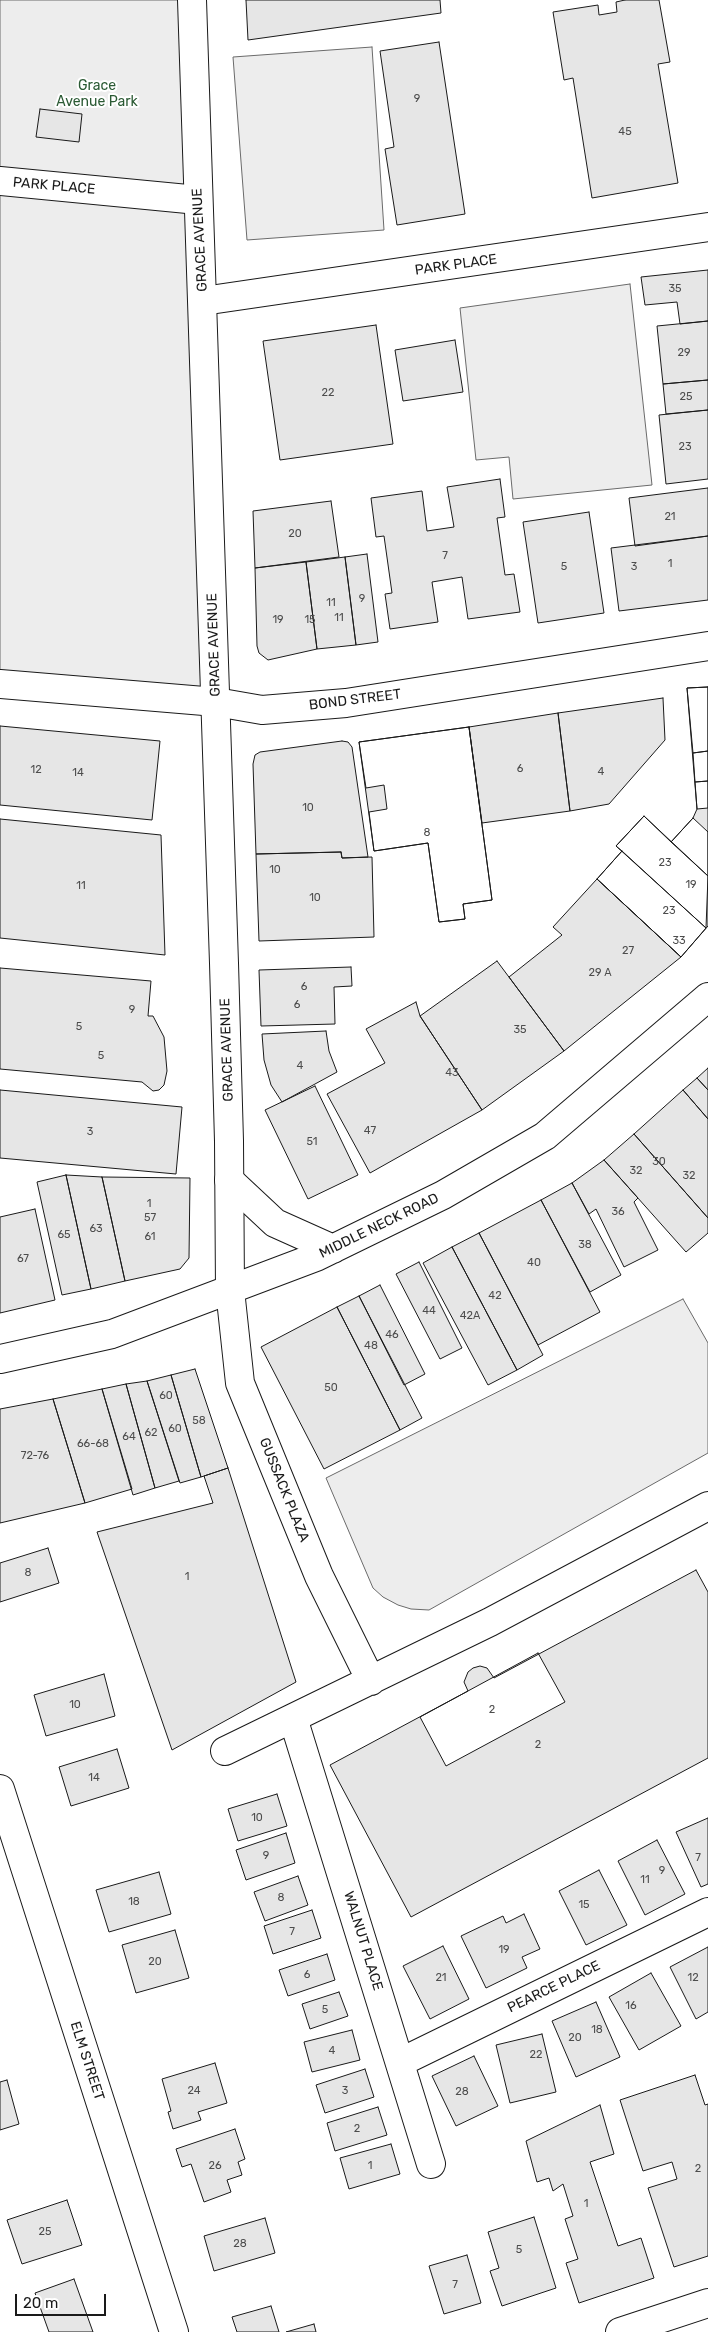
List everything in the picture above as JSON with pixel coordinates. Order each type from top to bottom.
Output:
[{"type":"street","name":"GRACE AVENUE","points":[[192,0],[216,702],[230,1180],[230,1290]]},
{"type":"street","name":"PARK PLACE","points":[[0,181],[198,200]]},
{"type":"street","name":"PARK PLACE","points":[[203,301],[708,227]]},
{"type":"street","name":"BOND STREET","points":[[0,684],[216,702],[262,710],[346,703],[708,646]]},
{"type":"street","name":"MIDDLE NECK ROAD","points":[[0,1359],[112,1334],[333,1249],[443,1195],[545,1136],[708,997]]},
{"type":"street","points":[[230,1180],[275,1223],[333,1249]]},
{"type":"street","name":"GUSSACK PLAZA","points":[[230,1290],[240,1383],[319,1576],[371,1680]]},
{"type":"street","points":[[225,1751],[490,1622],[708,1506]]},
{"type":"street","name":"WALNUT PLACE","points":[[293,1718],[431,2164]]},
{"type":"street","name":"ELM STREET","points":[[0,1789],[174,2332]]},
{"type":"street","name":"PEARCE PLACE","points":[[401,2062],[708,1912]]},
{"type":"street","points":[[620,2332],[708,2303]]},
{"type":"shaded area","points":[[0,0],[192,0],[216,702],[0,684]]},
{"type":"shaded area","points":[[372,47],[384,230],[247,240],[233,57]]},
{"type":"shaded area","points":[[630,284],[652,485],[513,499],[509,457],[476,460],[460,308]]},
{"type":"shaded area","points":[[683,1299],[708,1343],[708,1453],[429,1610],[411,1609],[398,1605],[383,1597],[373,1588],[326,1478]]},
{"type":"building","points":[[246,0],[440,0],[441,13],[248,40]]},
{"type":"building","points":[[625,0],[659,0],[670,62],[658,64],[678,183],[592,198],[573,78],[564,80],[553,12],[598,5],[599,15],[617,12],[616,2]]},
{"type":"building","points":[[439,42],[465,214],[397,225],[385,149],[394,147],[380,51]]},
{"type":"building","points":[[40,109],[82,114],[79,142],[36,137]]},
{"type":"building","points":[[708,270],[708,321],[680,324],[677,302],[645,305],[641,277]]},
{"type":"building","points":[[708,321],[708,380],[663,384],[657,326]]},
{"type":"building","points":[[376,325],[393,444],[280,460],[263,341]]},
{"type":"building","points":[[455,340],[463,392],[403,401],[395,350]]},
{"type":"building","points":[[708,380],[708,410],[666,414],[663,384]]},
{"type":"building","points":[[708,410],[708,479],[666,484],[659,415]]},
{"type":"building","points":[[500,479],[505,517],[497,518],[505,575],[514,574],[520,612],[468,619],[462,577],[432,582],[438,622],[390,629],[385,594],[392,593],[384,536],[376,537],[371,498],[422,491],[427,531],[454,527],[447,487]]},
{"type":"building","points":[[708,488],[708,536],[635,546],[629,498]]},
{"type":"building","points":[[331,501],[339,557],[255,568],[253,511]]},
{"type":"building","points":[[589,512],[604,613],[538,623],[523,522]]},
{"type":"building","points":[[708,536],[708,600],[619,611],[611,548]]},
{"type":"building","points":[[367,554],[378,642],[356,645],[345,557]]},
{"type":"building","points":[[345,557],[356,645],[317,649],[306,562]]},
{"type":"building","points":[[306,562],[317,649],[268,660],[259,653],[257,646],[255,568]]},
{"type":"building","points":[[708,687],[708,751],[693,753],[687,688]]},
{"type":"building","points":[[708,687],[708,926],[681,957],[597,879],[622,851],[616,846],[644,816],[671,842],[693,818],[697,809],[687,688]]},
{"type":"building","points":[[663,698],[665,740],[609,804],[570,811],[558,713]]},
{"type":"building","points":[[558,713],[570,811],[482,823],[469,727]]},
{"type":"building","points":[[0,726],[160,741],[152,820],[0,805]]},
{"type":"building","points":[[469,727],[492,900],[463,904],[465,919],[439,922],[428,843],[374,851],[369,812],[387,809],[384,785],[366,788],[359,742]]},
{"type":"building","points":[[469,727],[492,900],[463,904],[465,919],[439,922],[428,843],[374,851],[359,742]]},
{"type":"building","points":[[342,741],[348,742],[352,747],[368,857],[342,858],[341,852],[256,854],[253,764],[255,755],[260,752]]},
{"type":"building","points":[[708,751],[708,781],[695,782],[693,753]]},
{"type":"building","points":[[708,781],[708,808],[697,809],[695,782]]},
{"type":"building","points":[[644,816],[708,876],[706,928],[616,846]]},
{"type":"building","points":[[693,818],[708,832],[708,876],[671,842]]},
{"type":"building","points":[[0,819],[161,835],[165,955],[0,938]]},
{"type":"building","points":[[622,851],[706,928],[681,957],[597,879]]},
{"type":"building","points":[[341,852],[342,858],[372,857],[374,937],[259,941],[256,854]]},
{"type":"building","points":[[597,879],[681,957],[564,1051],[509,977],[562,935],[553,927]]},
{"type":"building","points":[[497,961],[564,1051],[482,1110],[420,1016]]},
{"type":"building","points":[[351,967],[352,986],[334,987],[335,1024],[261,1026],[259,970]]},
{"type":"building","points":[[0,968],[151,981],[148,1016],[153,1016],[164,1037],[167,1071],[164,1085],[159,1090],[153,1091],[142,1082],[0,1069]]},
{"type":"building","points":[[416,1002],[420,1016],[482,1110],[370,1173],[327,1094],[385,1063],[366,1029]]},
{"type":"building","points":[[326,1031],[329,1051],[337,1072],[282,1102],[271,1085],[264,1060],[262,1034]]},
{"type":"building","points":[[708,1068],[708,1090],[697,1078]]},
{"type":"building","points":[[697,1078],[708,1090],[708,1119],[683,1090]]},
{"type":"building","points":[[315,1086],[358,1175],[308,1199],[265,1110]]},
{"type":"building","points":[[0,1090],[182,1107],[176,1174],[0,1158]]},
{"type":"building","points":[[683,1090],[708,1119],[708,1218],[634,1134]]},
{"type":"building","points":[[634,1134],[708,1218],[708,1233],[686,1252],[604,1160]]},
{"type":"building","points":[[604,1160],[638,1198],[634,1202],[658,1250],[624,1267],[596,1209],[589,1214],[572,1183]]},
{"type":"building","points":[[66,1175],[91,1289],[62,1295],[37,1182]]},
{"type":"building","points":[[66,1175],[102,1177],[125,1281],[91,1289]]},
{"type":"building","points":[[102,1177],[190,1178],[189,1258],[180,1269],[125,1281]]},
{"type":"building","points":[[572,1183],[621,1275],[590,1292],[541,1200]]},
{"type":"building","points":[[541,1200],[600,1312],[538,1345],[479,1233]]},
{"type":"building","points":[[35,1209],[55,1300],[0,1313],[0,1217]]},
{"type":"building","points":[[479,1233],[543,1355],[517,1370],[452,1247]]},
{"type":"building","points":[[452,1247],[517,1370],[488,1385],[423,1263]]},
{"type":"building","points":[[419,1262],[462,1348],[440,1359],[396,1274]]},
{"type":"building","points":[[380,1285],[425,1374],[404,1385],[359,1296]]},
{"type":"building","points":[[359,1296],[422,1418],[400,1430],[337,1307]]},
{"type":"building","points":[[337,1307],[400,1430],[324,1469],[261,1347]]},
{"type":"building","points":[[195,1369],[228,1468],[201,1477],[171,1375]]},
{"type":"building","points":[[171,1375],[201,1477],[180,1483],[147,1381]]},
{"type":"building","points":[[147,1381],[179,1481],[155,1488],[126,1384]]},
{"type":"building","points":[[126,1384],[155,1488],[133,1495],[102,1389]]},
{"type":"building","points":[[102,1389],[132,1489],[85,1503],[53,1399]]},
{"type":"building","points":[[53,1399],[85,1503],[0,1523],[0,1409]]},
{"type":"building","points":[[228,1468],[296,1682],[172,1750],[97,1532],[213,1503],[204,1476]]},
{"type":"building","points":[[48,1548],[59,1583],[0,1602],[0,1563]]},
{"type":"building","points":[[696,1570],[708,1592],[708,1758],[411,1917],[330,1765],[468,1691],[464,1682],[468,1672],[473,1668],[480,1666],[487,1668],[494,1678]]},
{"type":"building","points":[[538,1653],[565,1702],[446,1766],[420,1717]]},
{"type":"building","points":[[104,1674],[115,1716],[46,1736],[34,1695]]},
{"type":"building","points":[[117,1749],[129,1788],[71,1806],[59,1767]]},
{"type":"building","points":[[277,1794],[287,1826],[238,1841],[228,1809]]},
{"type":"building","points":[[708,1818],[708,1884],[701,1887],[676,1832]]},
{"type":"building","points":[[286,1833],[295,1863],[246,1880],[236,1850]]},
{"type":"building","points":[[657,1840],[685,1894],[645,1915],[618,1861]]},
{"type":"building","points":[[599,1870],[627,1925],[586,1945],[559,1891]]},
{"type":"building","points":[[159,1872],[171,1914],[109,1932],[96,1890]]},
{"type":"building","points":[[298,1876],[308,1905],[265,1921],[254,1892]]},
{"type":"building","points":[[312,1910],[321,1938],[273,1954],[264,1926]]},
{"type":"building","points":[[524,1914],[540,1949],[522,1957],[527,1968],[486,1988],[461,1936],[503,1916],[506,1923]]},
{"type":"building","points":[[175,1930],[189,1978],[136,1993],[122,1945]]},
{"type":"building","points":[[443,1946],[469,1999],[430,2019],[403,1966]]},
{"type":"building","points":[[708,1947],[708,2012],[696,2019],[670,1967]]},
{"type":"building","points":[[327,1954],[335,1980],[288,1996],[279,1970]]},
{"type":"building","points":[[651,1973],[681,2026],[639,2050],[609,1997]]},
{"type":"building","points":[[339,1992],[348,2016],[310,2029],[302,2004]]},
{"type":"building","points":[[596,2002],[620,2057],[576,2077],[552,2021]]},
{"type":"building","points":[[352,2030],[360,2060],[312,2072],[304,2042]]},
{"type":"building","points":[[542,2034],[556,2092],[510,2103],[496,2045]]},
{"type":"building","points":[[474,2056],[498,2106],[456,2126],[432,2076]]},
{"type":"building","points":[[215,2063],[227,2103],[198,2112],[201,2120],[173,2129],[168,2112],[171,2111],[162,2079]]},
{"type":"building","points":[[365,2069],[374,2097],[325,2113],[316,2085]]},
{"type":"building","points":[[695,2075],[705,2105],[708,2104],[708,2256],[674,2267],[648,2188],[677,2179],[672,2162],[643,2171],[620,2100]]},
{"type":"building","points":[[7,2080],[19,2124],[0,2130],[0,2082]]},
{"type":"building","points":[[600,2105],[614,2154],[590,2162],[618,2246],[641,2238],[654,2278],[579,2303],[566,2263],[578,2259],[565,2219],[573,2216],[563,2184],[553,2191],[549,2178],[537,2182],[526,2141]]},
{"type":"building","points":[[378,2107],[387,2135],[335,2151],[327,2123]]},
{"type":"building","points":[[235,2129],[245,2159],[238,2162],[242,2175],[227,2180],[231,2192],[204,2202],[191,2164],[182,2167],[176,2149]]},
{"type":"building","points":[[391,2144],[400,2174],[349,2189],[340,2158]]},
{"type":"building","points":[[67,2200],[82,2245],[22,2264],[7,2220]]},
{"type":"building","points":[[534,2217],[556,2288],[502,2306],[490,2271],[499,2268],[488,2232]]},
{"type":"building","points":[[265,2218],[275,2253],[214,2271],[204,2236]]},
{"type":"building","points":[[467,2255],[481,2303],[444,2314],[429,2266]]},
{"type":"building","points":[[74,2279],[93,2332],[49,2332],[35,2293]]},
{"type":"building","points":[[271,2306],[279,2332],[237,2332],[232,2317]]},
{"type":"building","points":[[314,2324],[316,2332],[286,2332]]},
{"type":"park label","name":"Grace Avenue Park","points":[[97,94]]}]
